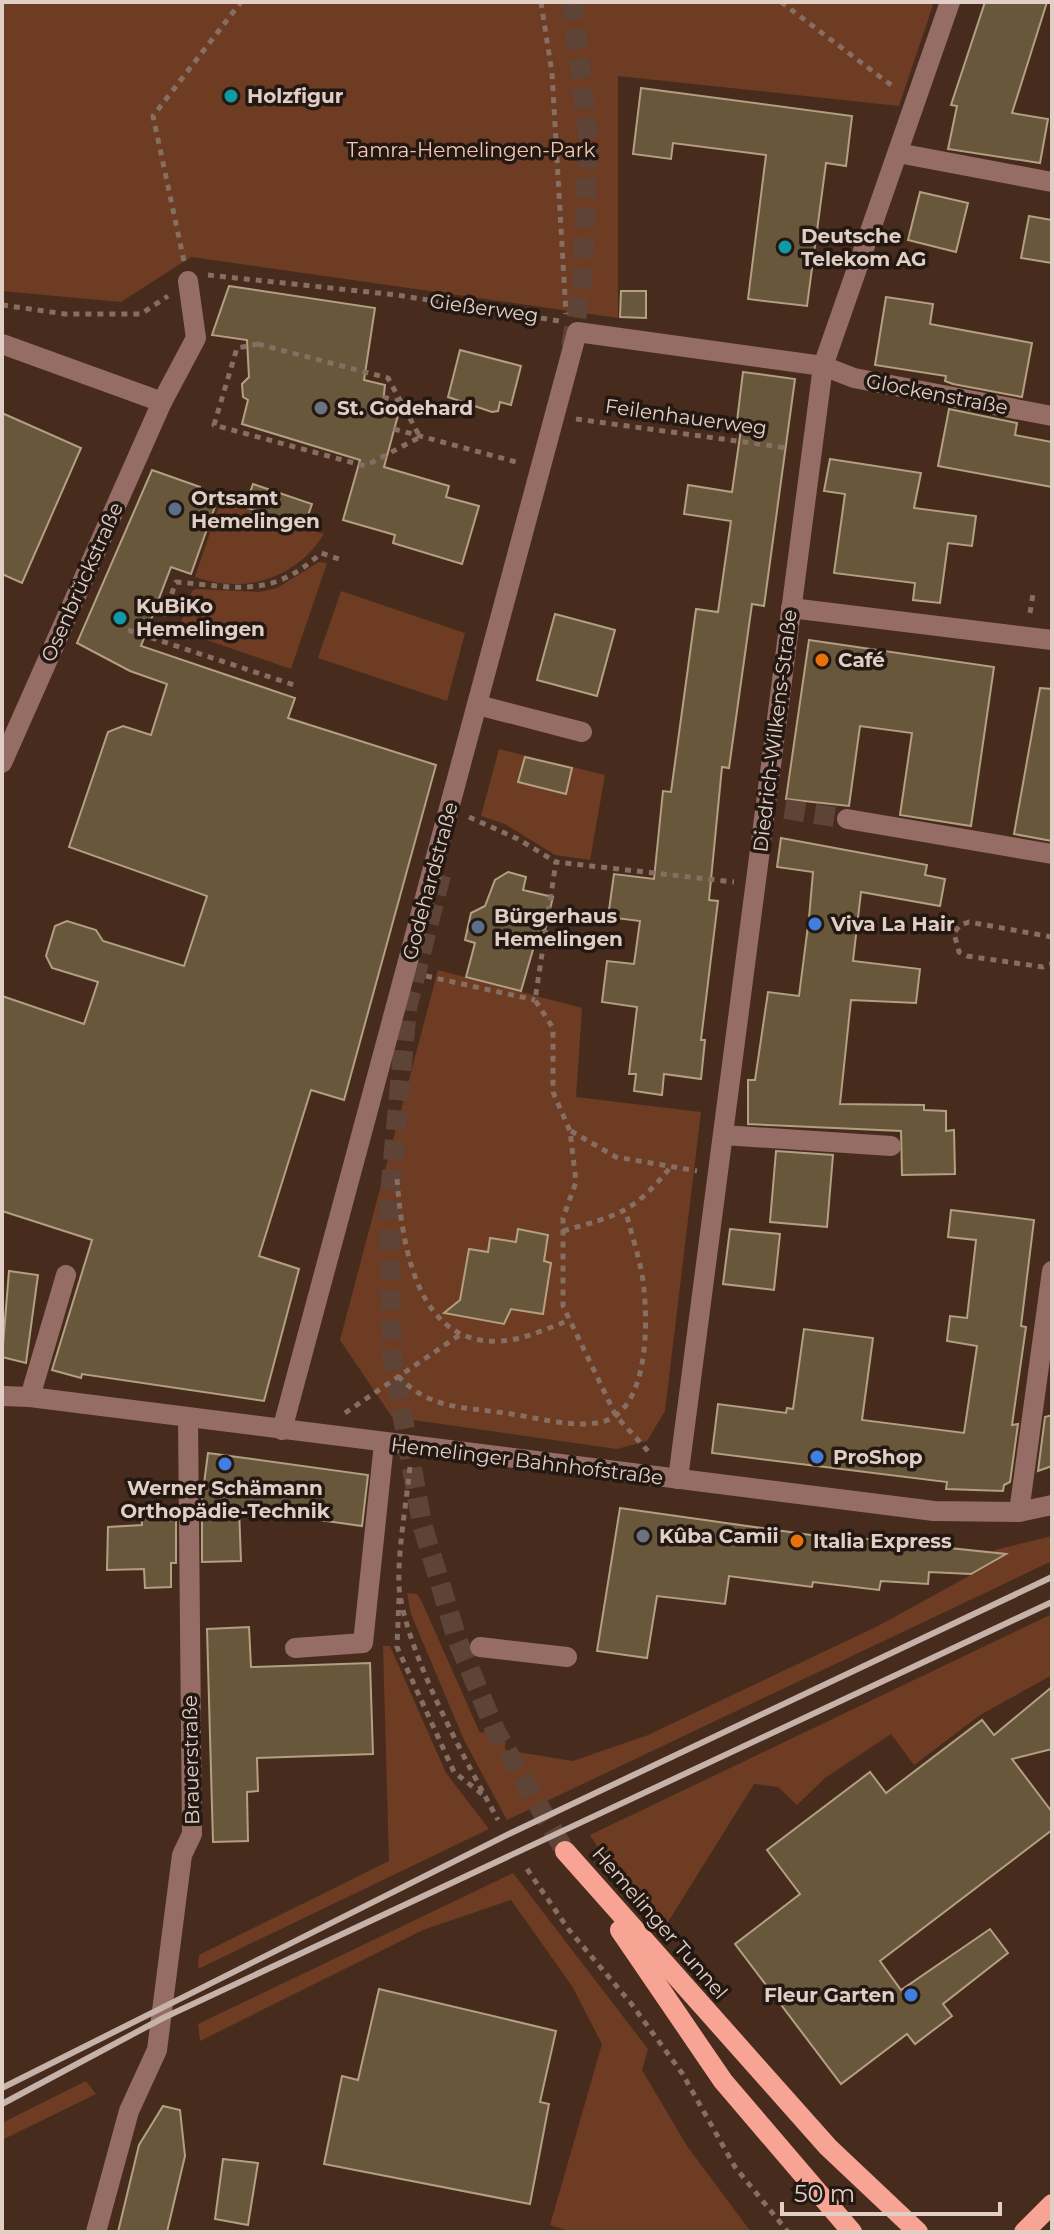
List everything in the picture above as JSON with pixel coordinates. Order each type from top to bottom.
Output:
[{"type":"main road","name":"Hemelinger Tunnel","points":[[852,2232],[723,2081],[565,1851],[828,2147],[918,2232]]},
{"type":"main road","points":[[1024,2232],[1052,2204]]},
{"type":"main road","points":[[834,2210],[840,2232]]},
{"type":"street","name":"Diedrich-Wilkens-Straße","points":[[678,1479],[755,885],[775,808],[791,608],[823,366],[950,2]]},
{"type":"street","points":[[898,153],[1052,182]]},
{"type":"street","name":"Osenbrückstraße","points":[[2,763],[162,402],[196,338],[188,281]]},
{"type":"street","points":[[577,332],[823,366]]},
{"type":"street","name":"Godehardstraße","points":[[282,1430],[577,332]]},
{"type":"street","points":[[2,344],[162,402]]},
{"type":"street","name":"Glockenstraße","points":[[823,366],[854,378],[1052,416]]},
{"type":"street","points":[[791,608],[1052,640]]},
{"type":"street","points":[[478,705],[582,732]]},
{"type":"street","points":[[847,819],[1052,854]]},
{"type":"street","points":[[723,1135],[891,1146]]},
{"type":"street","points":[[1019,1512],[1052,1271]]},
{"type":"street","points":[[30,1397],[66,1275]]},
{"type":"street","name":"Hemelinger Bahnhofstraße","points":[[2,1396],[30,1397],[934,1511],[1019,1512],[1052,1505]]},
{"type":"street","name":"Brauerstraße","points":[[96,2232],[129,2111],[157,2050],[182,1855],[192,1834],[188,1418]]},
{"type":"street","points":[[295,1648],[363,1643],[384,1443]]},
{"type":"street","points":[[480,1647],[567,1657]]},
{"type":"path","points":[[2,305],[65,314],[141,314],[188,281],[153,116],[241,2]]},
{"type":"path","points":[[541,2],[552,73],[563,309],[577,332]]},
{"type":"path","points":[[781,2],[915,103]]},
{"type":"path","name":"Gießerweg","points":[[188,281],[208,275],[397,295],[554,318],[577,332]]},
{"type":"path","points":[[258,344],[388,378],[420,437],[365,466],[214,425],[237,348],[258,344]]},
{"type":"path","points":[[383,397],[402,402]]},
{"type":"path","name":"Feilenhauerweg","points":[[555,416],[812,451]]},
{"type":"path","points":[[394,429],[541,468]]},
{"type":"path","points":[[155,639],[176,582],[228,589],[258,588],[296,574],[321,553],[339,559]]},
{"type":"path","points":[[128,630],[297,686]]},
{"type":"path","points":[[450,808],[518,839],[556,862],[755,885]]},
{"type":"path","points":[[556,862],[535,1000],[553,1028],[553,1092],[570,1131],[576,1182],[563,1218],[563,1306],[616,1416],[678,1479]]},
{"type":"path","points":[[1052,937],[969,922],[960,925],[954,933],[959,952],[967,956],[1043,967],[1052,964]]},
{"type":"path","points":[[407,969],[535,1000]]},
{"type":"path","points":[[570,1131],[616,1157],[669,1169],[718,1173]]},
{"type":"path","points":[[563,1231],[626,1212],[644,1198],[669,1169]]},
{"type":"path","points":[[397,1179],[408,1262],[421,1292],[440,1317],[461,1334],[473,1339],[501,1341],[570,1320]]},
{"type":"path","points":[[398,1376],[428,1402],[562,1421],[598,1423],[616,1416],[631,1398],[646,1352],[644,1288],[626,1212]]},
{"type":"path","points":[[342,1437],[346,1412],[461,1334]]},
{"type":"path","points":[[411,1446],[397,1647],[454,1772],[485,1797]]},
{"type":"path","points":[[399,1593],[413,1640],[456,1742],[498,1820]]},
{"type":"path","points":[[527,1869],[569,1930],[630,2002],[682,2073],[735,2167],[788,2232]]},
{"type":"green space","name":"Tamra-Hemelingen-Park","points":[[2,2],[934,2],[899,106],[618,76],[618,318],[191,257],[121,302],[2,291]]},
{"type":"green space","points":[[221,500],[324,534],[299,562],[268,579],[232,584],[195,577]]},
{"type":"green space","points":[[319,562],[327,563],[291,669],[178,630],[192,591],[196,589],[259,592],[277,588]]},
{"type":"green space","points":[[341,591],[465,633],[447,701],[318,658]]},
{"type":"green space","points":[[499,749],[605,775],[590,860],[555,855],[505,824],[481,816]]},
{"type":"green space","points":[[438,970],[582,1008],[576,1097],[701,1112],[665,1411],[647,1441],[617,1449],[392,1417],[340,1340]]},
{"type":"green space","points":[[1052,1536],[1052,1561],[507,1820],[464,1740],[411,1614],[407,1593],[417,1594],[421,1600],[480,1733],[506,1728],[505,1750],[573,1761],[648,1735],[878,1626],[989,1565],[995,1550]]},
{"type":"green space","points":[[1052,1614],[1052,1675],[980,1715],[914,1765],[891,1734],[825,1778],[797,1805],[778,1787],[754,1784],[663,1930],[619,1880],[590,1835]]},
{"type":"green space","points":[[383,1646],[390,1646],[446,1773],[489,1829],[198,1969],[199,1955],[389,1861]]},
{"type":"green space","points":[[513,1873],[648,2049],[642,2070],[687,2146],[751,2232],[572,2232],[550,2225],[602,2044],[572,1986],[511,1900],[423,1930],[200,2041],[198,2024]]},
{"type":"green space","points":[[86,2081],[96,2094],[2,2140],[2,2123]]},
{"type":"building","points":[[985,2],[1047,2],[1012,113],[1048,119],[1040,163],[948,149],[957,106],[951,105]]},
{"type":"building","points":[[641,88],[852,116],[846,166],[826,163],[807,306],[748,299],[766,155],[673,143],[671,159],[633,154]]},
{"type":"building","points":[[920,192],[968,203],[956,252],[908,240]]},
{"type":"building","points":[[1029,216],[1052,220],[1052,263],[1021,258]]},
{"type":"building","points":[[229,286],[375,308],[364,380],[385,385],[383,403],[400,408],[384,467],[449,486],[446,497],[479,506],[462,564],[393,543],[395,535],[343,520],[360,460],[242,424],[248,400],[243,397],[242,384],[249,377],[247,340],[212,335]]},
{"type":"building","points":[[621,291],[646,291],[646,318],[620,317]]},
{"type":"building","points":[[886,297],[933,304],[930,324],[1032,343],[1022,397],[953,384],[945,381],[946,376],[875,365]]},
{"type":"building","points":[[460,350],[521,366],[511,405],[500,402],[498,411],[492,412],[448,397]]},
{"type":"building","points":[[743,372],[795,379],[764,606],[752,604],[729,768],[722,767],[709,900],[718,901],[701,1040],[705,1040],[701,1079],[664,1074],[662,1095],[634,1091],[636,1074],[629,1074],[637,1007],[602,1002],[607,961],[634,964],[640,921],[608,917],[614,874],[654,879],[663,791],[671,792],[696,609],[718,612],[731,521],[684,514],[688,485],[732,492],[741,429],[736,429]]},
{"type":"building","points":[[949,409],[1017,423],[1015,435],[1052,442],[1052,487],[938,466]]},
{"type":"building","points":[[2,413],[81,448],[22,583],[2,574]]},
{"type":"building","points":[[830,459],[921,473],[914,508],[976,516],[972,546],[948,543],[940,603],[913,600],[915,583],[834,573],[845,494],[824,491]]},
{"type":"building","points":[[152,470],[200,487],[198,495],[217,501],[191,574],[171,567],[141,646],[295,698],[288,718],[436,765],[344,1100],[311,1090],[259,1256],[299,1269],[264,1401],[82,1374],[81,1378],[52,1370],[92,1240],[2,1211],[2,996],[84,1024],[98,982],[52,968],[46,956],[55,926],[67,921],[96,930],[103,941],[184,966],[207,896],[69,847],[108,732],[123,726],[151,735],[167,684],[130,671],[77,643]]},
{"type":"building","points":[[253,484],[312,504],[304,527],[245,507]]},
{"type":"building","points":[[555,614],[615,630],[597,696],[537,680]]},
{"type":"building","points":[[809,640],[994,667],[971,826],[900,815],[912,733],[860,726],[849,806],[786,799]]},
{"type":"building","points":[[1040,688],[1052,689],[1052,841],[1014,834]]},
{"type":"building","points":[[525,757],[572,768],[566,794],[518,782]]},
{"type":"building","points":[[781,838],[927,865],[925,875],[945,879],[940,906],[861,892],[853,961],[920,969],[916,1003],[851,1000],[840,1104],[924,1105],[924,1110],[946,1111],[946,1131],[954,1130],[955,1174],[902,1175],[901,1131],[748,1124],[748,1080],[755,1080],[768,992],[799,996],[809,918],[813,872],[777,867]]},
{"type":"building","points":[[508,872],[526,877],[523,890],[553,897],[545,930],[539,929],[521,991],[466,977],[475,943],[465,940],[471,913],[485,906],[495,880]]},
{"type":"building","points":[[776,1151],[833,1155],[827,1227],[770,1222]]},
{"type":"building","points":[[951,1210],[1034,1220],[1021,1326],[1026,1327],[1012,1425],[1018,1424],[1010,1482],[1004,1485],[1003,1491],[946,1489],[947,1482],[712,1453],[718,1404],[786,1413],[787,1408],[793,1409],[804,1329],[873,1338],[862,1420],[964,1433],[977,1346],[947,1341],[950,1316],[967,1318],[976,1240],[948,1237]]},
{"type":"building","points":[[518,1229],[548,1235],[544,1261],[551,1263],[543,1314],[511,1309],[504,1324],[444,1313],[460,1300],[469,1249],[488,1252],[490,1238],[516,1242]]},
{"type":"building","points":[[730,1229],[780,1234],[774,1290],[723,1284]]},
{"type":"building","points":[[9,1271],[38,1275],[26,1363],[2,1357]]},
{"type":"building","points":[[1052,1415],[1052,1466],[1038,1471],[1045,1417]]},
{"type":"building","points":[[208,1453],[368,1475],[362,1526],[239,1509],[241,1561],[202,1562],[202,1499]]},
{"type":"building","points":[[141,1507],[176,1510],[176,1563],[171,1563],[171,1587],[145,1588],[144,1569],[107,1570],[108,1527],[142,1525]]},
{"type":"building","points":[[620,1508],[825,1537],[931,1542],[931,1546],[1006,1554],[971,1574],[929,1572],[928,1584],[881,1581],[879,1590],[813,1582],[812,1587],[729,1576],[725,1604],[657,1596],[647,1658],[597,1651]]},
{"type":"building","points":[[249,1627],[251,1667],[370,1663],[373,1754],[257,1758],[258,1791],[247,1792],[248,1841],[213,1842],[207,1629]]},
{"type":"building","points":[[1052,1687],[1052,1749],[1012,1759],[1052,1812],[1052,1830],[880,1961],[901,1990],[990,1929],[1008,1953],[943,2004],[952,2016],[915,2044],[907,2034],[841,2084],[735,1944],[800,1894],[767,1850],[870,1772],[886,1793],[982,1720],[994,1735]]},
{"type":"building","points":[[379,1989],[556,2031],[540,2102],[549,2104],[530,2204],[324,2164],[342,2076],[358,2080]]},
{"type":"building","points":[[163,2106],[180,2110],[185,2156],[167,2232],[118,2232],[139,2145]]},
{"type":"building","points":[[223,2159],[258,2163],[248,2225],[215,2219]]},
{"type":"tunnel","points":[[571,347],[582,283],[589,143],[572,2]]},
{"type":"tunnel","points":[[785,809],[847,819]]},
{"type":"tunnel","points":[[441,875],[407,1008],[389,1205],[392,1357],[422,1524],[457,1639],[496,1732],[565,1851]]},
{"type":"railway","points":[[2,2088],[511,1833],[1052,1577]]},
{"type":"railway","points":[[2,2104],[163,2018],[1052,1602]]},
{"type":"place","name":"Holzfigur","points":[[231,96]]},
{"type":"place","name":"Deutsche Telekom AG","points":[[785,247]]},
{"type":"place","name":"St. Godehard","points":[[321,408]]},
{"type":"place","name":"Ortsamt Hemelingen","points":[[175,509]]},
{"type":"place","name":"KuBiKo Hemelingen","points":[[120,618]]},
{"type":"place","name":"Café","points":[[822,660]]},
{"type":"place","name":"Viva La Hair","points":[[815,924]]},
{"type":"place","name":"Bürgerhaus Hemelingen","points":[[478,927]]},
{"type":"place","name":"ProShop","points":[[817,1457]]},
{"type":"place","name":"Werner Schämann Orthopädie-Technik","points":[[225,1464]]},
{"type":"place","name":"Kûba Camii","points":[[643,1536]]},
{"type":"place","name":"Italia Express","points":[[797,1541]]},
{"type":"place","name":"Fleur Garten","points":[[911,1995]]}]
